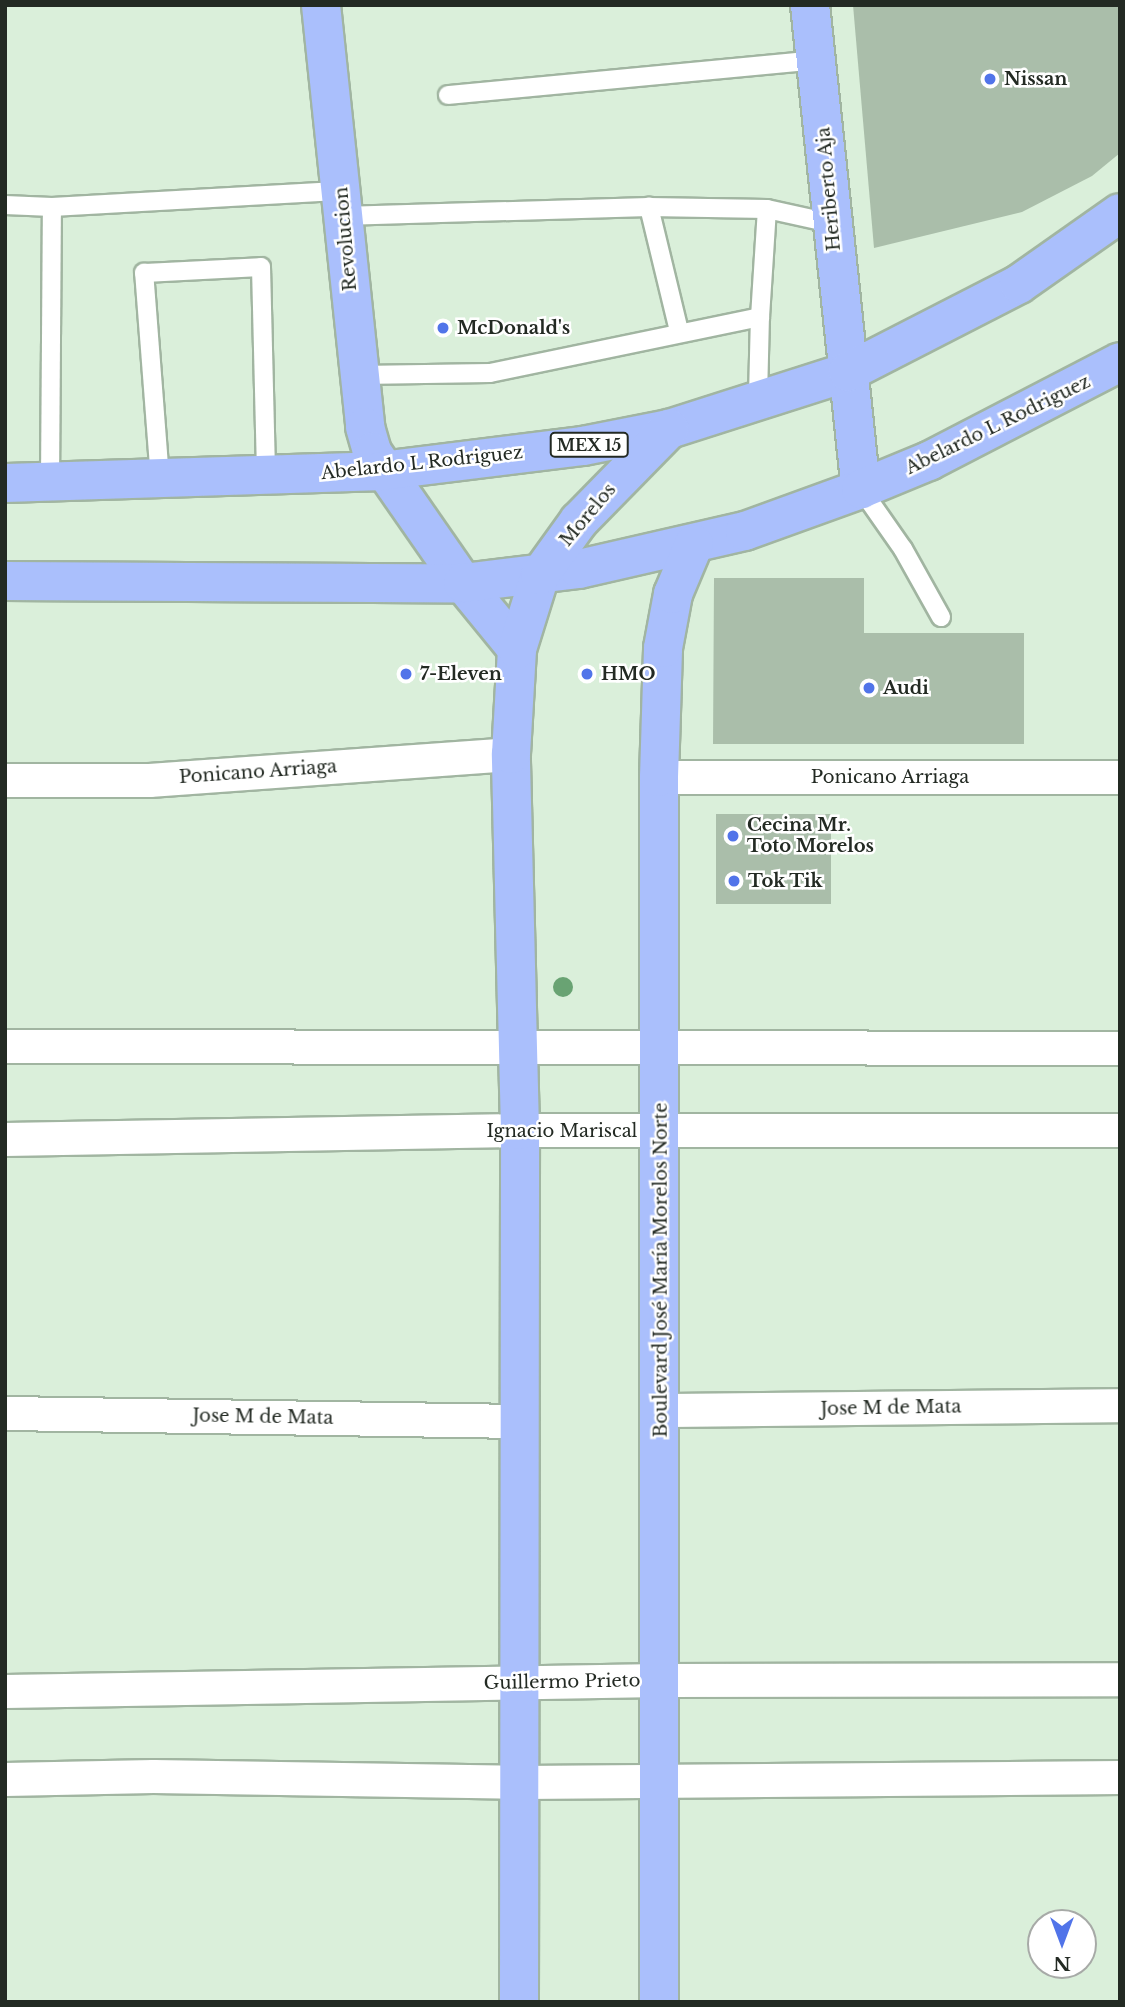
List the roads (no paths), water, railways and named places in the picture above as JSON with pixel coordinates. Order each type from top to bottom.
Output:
[{"type":"main road","name":"Revolucion","points":[[321,5],[365,427],[381,471],[463,583],[517,649]]},
{"type":"main road","name":"Heriberto Aja","points":[[810,5],[819,60],[830,223],[860,489]]},
{"type":"main road","name":"Abelardo L Rodriguez","points":[[5,483],[381,471],[583,446],[668,429],[758,397],[848,372],[1019,284],[1120,214]]},
{"type":"main road","name":"Abelardo L Rodriguez","points":[[5,581],[463,583],[540,575],[745,531],[929,461],[1115,373]]},
{"type":"main road","name":"Morelos","points":[[540,575],[579,521],[668,429]]},
{"type":"main road","name":"Boulevard José María Morelos Norte","points":[[659,2002],[662,1779],[662,1131],[659,1051],[659,777],[663,648],[673,594],[694,544]]},
{"type":"main road","points":[[519,2002],[522,1782],[520,1130],[511,754],[517,649],[540,575]]},
{"type":"street","name":"Ponicano Arriaga","points":[[5,780],[149,780],[511,754]]},
{"type":"street","name":"Ponicano Arriaga","points":[[659,777],[1120,777]]},
{"type":"street","points":[[5,1046],[659,1051],[1120,1048]]},
{"type":"street","name":"Ignacio Mariscal","points":[[5,1139],[520,1130],[1120,1130]]},
{"type":"street","name":"Jose M de Mata","points":[[662,1410],[1120,1405]]},
{"type":"street","name":"Jose M de Mata","points":[[5,1413],[520,1422]]},
{"type":"street","name":"Guillermo Prieto","points":[[5,1691],[660,1680],[1120,1679]]},
{"type":"street","points":[[5,1779],[153,1776],[522,1782],[1120,1777]]},
{"type":"lane","points":[[448,95],[819,60]]},
{"type":"lane","points":[[5,205],[52,207],[342,203],[767,209],[830,223]]},
{"type":"lane","points":[[50,482],[52,207]]},
{"type":"lane","points":[[649,207],[679,331]]},
{"type":"lane","points":[[758,397],[767,209]]},
{"type":"lane","points":[[160,479],[144,273],[261,267],[266,475]]},
{"type":"lane","points":[[360,375],[491,373],[679,331],[760,317]]},
{"type":"lane","points":[[860,489],[903,550],[941,617]]},
{"type":"place","name":"Nissan","points":[[990,79]]},
{"type":"place","name":"McDonald's","points":[[443,328]]},
{"type":"place","name":"7-Eleven","points":[[406,674]]},
{"type":"place","name":"HMO","points":[[587,674]]},
{"type":"place","name":"Audi","points":[[869,688]]},
{"type":"place","name":"Cecina Mr. Toto Morelos","points":[[733,836]]},
{"type":"place","name":"Tok Tik","points":[[734,881]]}]
